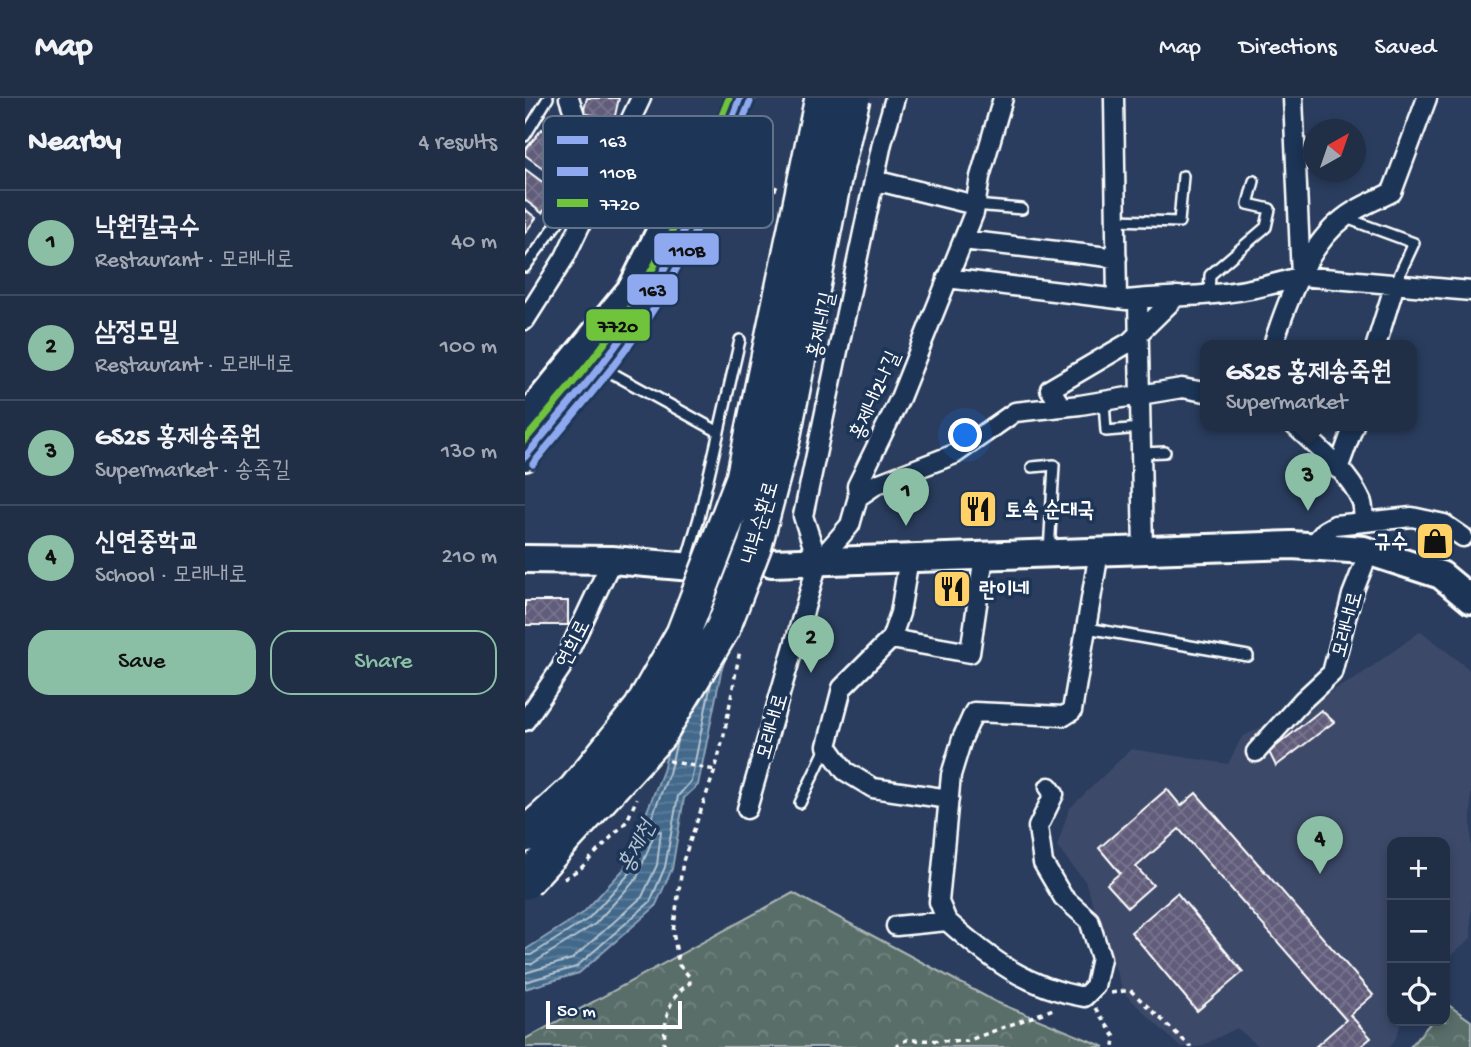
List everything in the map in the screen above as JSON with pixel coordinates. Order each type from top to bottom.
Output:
[{"type":"highway","name":"내부순환로","points":[[525,835],[575,790],[641,708],[683,634],[743,478],[822,98]]},
{"type":"highway","name":"내부순환로","points":[[525,882],[654,742],[723,628],[755,545],[783,439],[836,170],[853,98]]},
{"type":"main road","points":[[714,116],[721,98]]},
{"type":"main road","points":[[733,116],[740,98]]},
{"type":"main road","points":[[525,419],[632,288],[662,228]]},
{"type":"main road","points":[[525,457],[600,366],[646,301],[684,228]]},
{"type":"main road","points":[[772,564],[1292,545],[1369,551],[1441,575],[1471,600]]},
{"type":"main road","points":[[525,548],[566,559]]},
{"type":"main road","points":[[525,559],[613,560],[688,567]]},
{"type":"main road","points":[[525,575],[578,573],[613,560]]},
{"type":"street","points":[[569,98],[574,116]]},
{"type":"street","points":[[632,116],[641,98]]},
{"type":"street","name":"홍제내길","points":[[818,562],[803,516],[874,180],[895,98]]},
{"type":"street","name":"홍제내2나길","points":[[818,562],[850,526],[858,497],[857,486],[900,398],[963,240],[1003,98]]},
{"type":"street","points":[[1103,98],[1114,98],[1117,299]]},
{"type":"street","points":[[1293,98],[1301,276]]},
{"type":"street","points":[[1275,340],[1288,301],[1320,243],[1345,217],[1392,192],[1427,98]]},
{"type":"street","points":[[874,180],[975,205]]},
{"type":"street","points":[[525,320],[565,257],[579,228]]},
{"type":"street","points":[[963,240],[1117,258]]},
{"type":"street","points":[[947,278],[1117,299],[1209,294],[1280,283],[1301,276],[1471,291]]},
{"type":"street","points":[[1377,340],[1395,284]]},
{"type":"street","points":[[1062,407],[1050,388],[1129,342],[1177,296]]},
{"type":"street","points":[[1138,299],[1143,550]]},
{"type":"street","points":[[858,497],[877,484],[955,454],[1015,412],[1182,388],[1200,392]]},
{"type":"street","points":[[1300,431],[1338,469],[1361,501],[1364,522]]},
{"type":"street","points":[[1338,469],[1352,431]]},
{"type":"street","points":[[1311,547],[1326,530],[1335,525],[1412,517],[1444,524],[1468,535]]},
{"type":"street","name":"모래내로","points":[[1256,752],[1303,700],[1332,673],[1352,594],[1369,551]]},
{"type":"street","points":[[1049,787],[1054,794],[1038,827],[1043,863],[1063,897],[1089,920],[1101,958],[1095,986],[1084,997],[1056,992],[1022,979],[947,921],[939,902],[951,775],[974,712],[1064,716],[1072,711],[1099,552]]},
{"type":"street","points":[[891,639],[970,653],[984,556]]},
{"type":"street","points":[[909,558],[900,613],[891,639],[842,688],[827,746],[845,771],[873,788],[949,799]]},
{"type":"street","name":"연희로","points":[[525,721],[561,668],[613,560]]},
{"type":"street","name":"모래내로","points":[[747,809],[818,562]]},
{"type":"street","points":[[896,926],[947,921]]},
{"type":"lane","points":[[525,136],[548,98]]},
{"type":"lane","points":[[1116,220],[1179,222],[1183,176]]},
{"type":"lane","points":[[1209,294],[1210,275],[1215,269],[1243,249],[1266,227],[1270,209],[1248,204],[1254,181]]},
{"type":"lane","points":[[975,205],[1022,209]]},
{"type":"lane","points":[[1345,217],[1414,243],[1395,284]]},
{"type":"lane","points":[[525,267],[554,228]]},
{"type":"lane","points":[[688,567],[740,340]]},
{"type":"lane","points":[[600,366],[719,432]]},
{"type":"lane","points":[[1104,401],[1106,431],[1141,428]]},
{"type":"lane","points":[[1142,453],[1165,452]]},
{"type":"lane","points":[[1032,467],[1054,465],[1049,553]]},
{"type":"lane","points":[[1087,628],[1248,656]]},
{"type":"lane","points":[[800,803],[827,746]]},
{"type":"path","points":[[773,191],[777,183],[786,177]]},
{"type":"path","points":[[664,1047],[666,1015],[674,996],[690,983],[689,976],[679,965],[673,932],[683,860],[715,770],[666,761]]},
{"type":"path","points":[[895,1047],[906,1040],[967,1041],[1084,997],[1130,990],[1191,1047]]},
{"type":"path","points":[[1084,997],[1097,1010],[1115,1037],[1114,1047]]},
{"type":"shaded area","points":[[1421,631],[1471,671],[1471,938],[1450,956],[1450,837],[1387,837],[1387,1026],[1400,1026],[1390,1047],[1260,1047],[1237,1028],[1199,1047],[1180,1047],[1124,993],[1085,881],[1057,847],[1069,809],[1131,749],[1228,764],[1242,737],[1355,679]]},
{"type":"green space","points":[[793,893],[996,1002],[1105,1047],[525,1047],[525,1039]]},
{"type":"green space","points":[[1450,1006],[1471,1021],[1471,1047],[1410,1047],[1428,1026],[1450,1026]]},
{"type":"water","name":"홍제천","points":[[758,390],[753,569],[721,672],[698,785],[684,798],[672,869],[655,907],[579,973],[525,989],[525,950],[583,913],[624,869],[663,771],[686,670]]},
{"type":"building","points":[[587,98],[619,98],[615,116],[583,113]]},
{"type":"building","points":[[542,129],[543,168],[525,155],[525,150]]},
{"type":"building","points":[[525,169],[543,182],[543,212],[525,200]]},
{"type":"building","points":[[525,209],[536,218],[525,233]]},
{"type":"building","points":[[525,601],[568,601],[568,625],[525,625]]},
{"type":"building","points":[[1321,710],[1334,722],[1276,766],[1269,752]]},
{"type":"building","points":[[1167,789],[1181,806],[1196,793],[1373,995],[1350,1015],[1371,1038],[1360,1047],[1315,1047],[1346,1020],[1179,829],[1136,867],[1153,885],[1128,907],[1107,884],[1120,873],[1099,848]]},
{"type":"building","points":[[1177,893],[1243,972],[1197,1011],[1131,932]]},
{"type":"transit line","name":"7720","points":[[722,116],[729,98]]},
{"type":"transit line","name":"163","points":[[733,116],[740,98]]},
{"type":"transit line","name":"110B","points":[[744,116],[750,102]]},
{"type":"transit line","name":"7720","points":[[525,440],[577,379],[625,315],[656,263],[673,228]]},
{"type":"transit line","name":"163","points":[[525,457],[604,362],[633,322],[685,228]]},
{"type":"transit line","name":"110B","points":[[533,464],[612,368],[641,328],[697,228]]},
{"type":"place","name":"토속 순대국","points":[[978,509]]},
{"type":"place","name":"GS25 홍제송죽원","points":[[1308,511]]},
{"type":"place","name":"낙원칼국수","points":[[906,526]]},
{"type":"place","name":"규수","points":[[1435,541]]},
{"type":"place","name":"란이네","points":[[952,589]]},
{"type":"place","name":"삼정모밀","points":[[811,673]]},
{"type":"place","name":"신연중학교","points":[[1320,874]]}]
